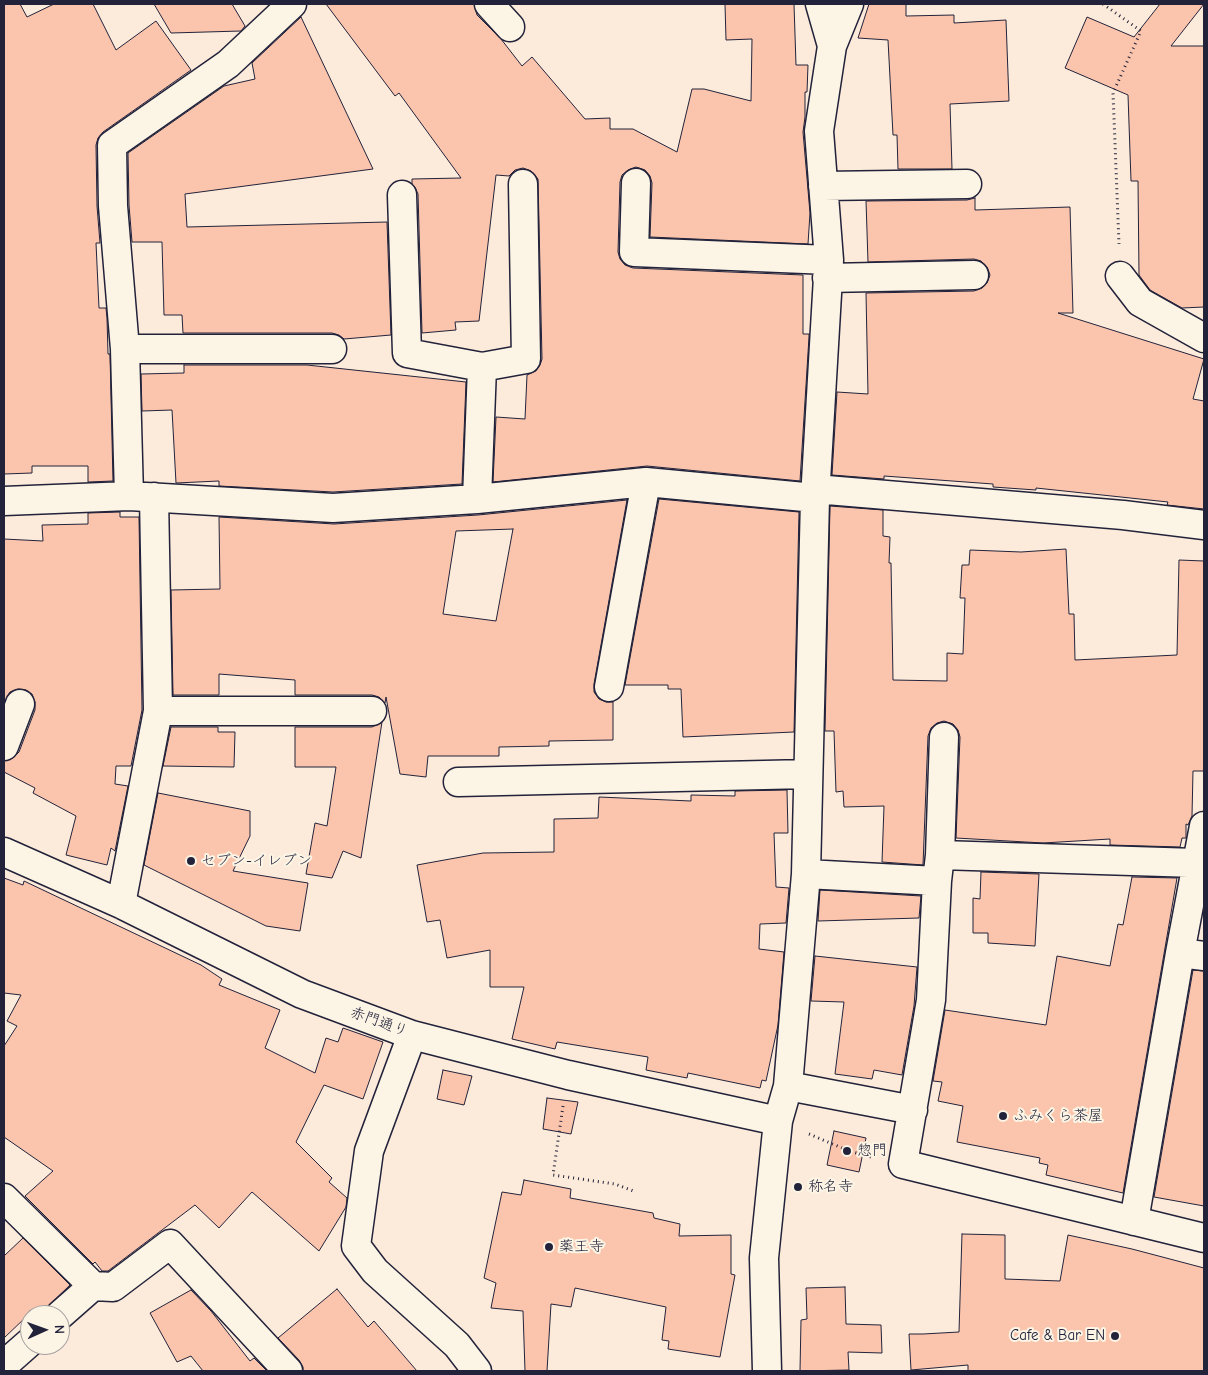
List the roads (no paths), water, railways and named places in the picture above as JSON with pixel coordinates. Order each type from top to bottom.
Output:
[{"type":"street","points":[[121,904],[158,711],[142,497],[126,349],[114,206],[112,145],[228,64],[292,4]]},
{"type":"street","points":[[489,4],[510,27]]},
{"type":"street","points":[[820,4],[832,46]]},
{"type":"street","points":[[767,1371],[764,1258],[778,1121],[788,1086],[806,874],[815,494],[828,269],[819,131],[832,46],[849,4]]},
{"type":"street","points":[[636,183],[634,252],[828,269],[974,275]]},
{"type":"street","points":[[402,195],[407,353],[482,367],[526,359],[523,184]]},
{"type":"street","points":[[823,186],[967,184]]},
{"type":"street","points":[[1120,276],[1140,302],[1204,338]]},
{"type":"street","points":[[126,349],[332,349]]},
{"type":"street","points":[[477,499],[482,367]]},
{"type":"street","points":[[609,687],[646,482]]},
{"type":"street","points":[[4,502],[142,497],[333,508],[477,499],[646,482],[1123,514],[1204,525]]},
{"type":"street","points":[[4,746],[20,704]]},
{"type":"street","points":[[158,711],[372,711]]},
{"type":"street","points":[[944,737],[931,1000],[903,1164],[1204,1238]]},
{"type":"street","points":[[458,782],[808,774]]},
{"type":"street","points":[[1134,1221],[1192,955],[1196,863],[1204,826]]},
{"type":"street","name":"赤門通り","points":[[4,852],[121,904],[302,994],[412,1035],[568,1075],[778,1121]]},
{"type":"street","points":[[806,874],[938,868],[1196,863]]},
{"type":"street","points":[[412,1035],[369,1151],[356,1246],[375,1271],[457,1345],[477,1371]]},
{"type":"street","points":[[788,1086],[913,1110]]},
{"type":"street","points":[[4,1198],[93,1286],[113,1287],[170,1244],[288,1371]]},
{"type":"street","points":[[70,1306],[93,1286]]},
{"type":"street","points":[[4,1365],[20,1351]]},
{"type":"place","name":"セブン-イレブン","points":[[191,861]]},
{"type":"place","name":"ふみくら茶屋","points":[[1003,1116]]},
{"type":"place","name":"惣門","points":[[847,1151]]},
{"type":"place","name":"称名寺","points":[[798,1187]]},
{"type":"place","name":"薬王寺","points":[[549,1247]]},
{"type":"place","name":"Cafe & Bar EN","points":[[1115,1336]]}]
